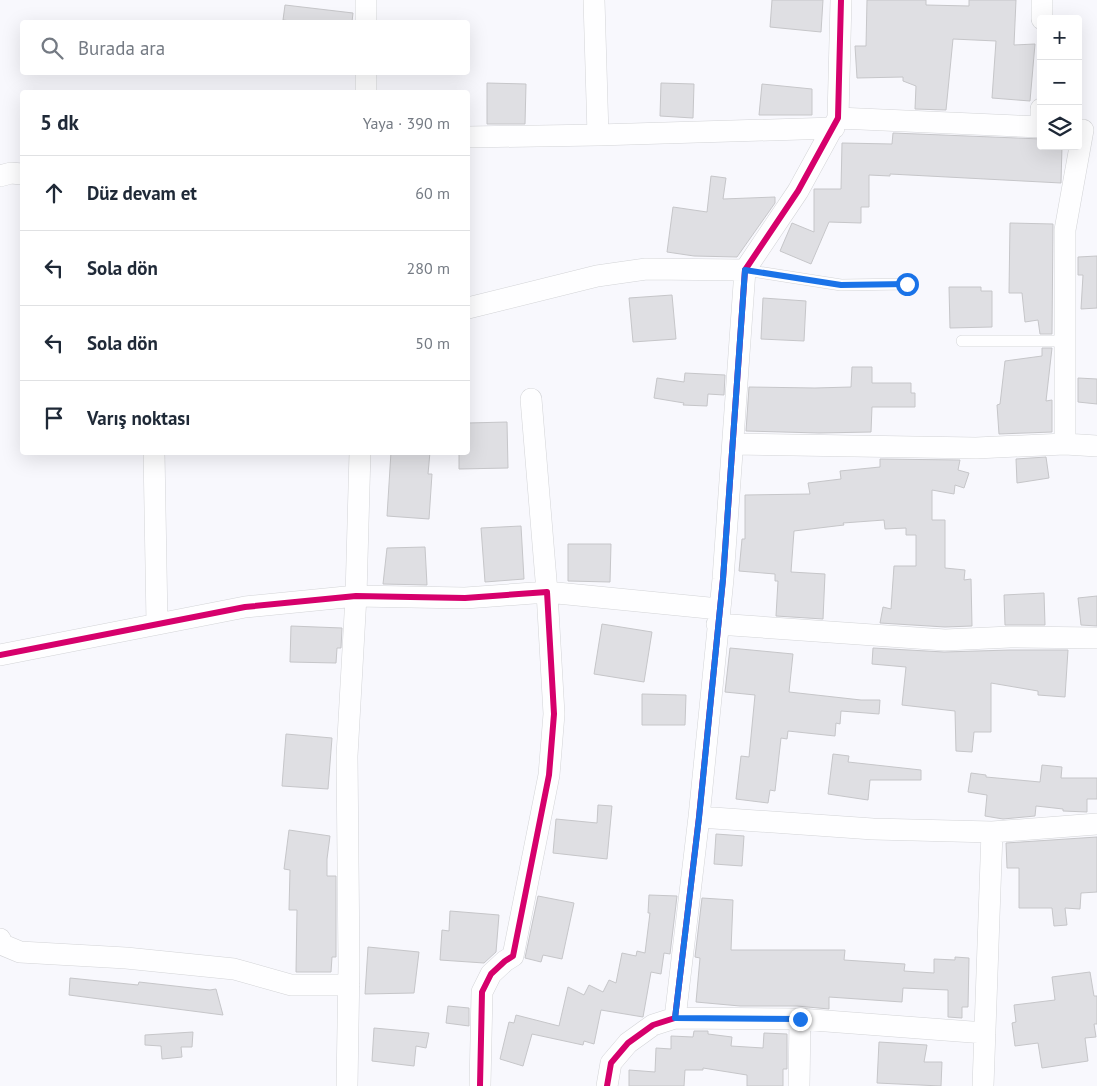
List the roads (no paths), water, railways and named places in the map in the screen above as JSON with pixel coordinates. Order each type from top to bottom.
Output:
[{"type":"street","points":[[366,0],[366,20]]},
{"type":"street","points":[[594,0],[598,135]]},
{"type":"street","points":[[675,1018],[699,818],[718,616],[733,444],[745,270],[798,191],[836,123],[842,0]]},
{"type":"street","points":[[1042,0],[1042,15]]},
{"type":"street","points":[[366,75],[366,90]]},
{"type":"street","points":[[470,137],[598,135],[836,123],[1037,127]]},
{"type":"street","points":[[1065,444],[1065,230],[1086,130]]},
{"type":"street","points":[[0,176],[12,172],[20,174]]},
{"type":"street","points":[[470,308],[597,276],[646,269],[745,270]]},
{"type":"street","points":[[480,1086],[482,992],[492,974],[513,956],[550,775],[554,714],[547,592],[531,399]]},
{"type":"street","points":[[733,444],[976,448],[1065,444],[1097,446]]},
{"type":"street","points":[[154,455],[158,623]]},
{"type":"street","points":[[347,1086],[349,985],[347,756],[356,596],[360,455]]},
{"type":"street","points":[[0,655],[245,607],[356,596],[465,598],[547,592],[718,616],[945,640],[1010,637],[1097,638]]},
{"type":"street","points":[[699,818],[873,830],[992,832],[1097,824]]},
{"type":"street","points":[[983,1086],[992,832]]},
{"type":"street","points":[[0,939],[3,945],[20,952],[126,958],[234,969],[292,985],[349,985]]},
{"type":"street","points":[[607,1086],[611,1063],[628,1043],[653,1025],[675,1018],[800,1019],[985,1033]]},
{"type":"street","points":[[799,1086],[800,1019]]},
{"type":"lane","points":[[745,270],[841,285],[907,284]]},
{"type":"lane","points":[[962,341],[1065,341]]}]
